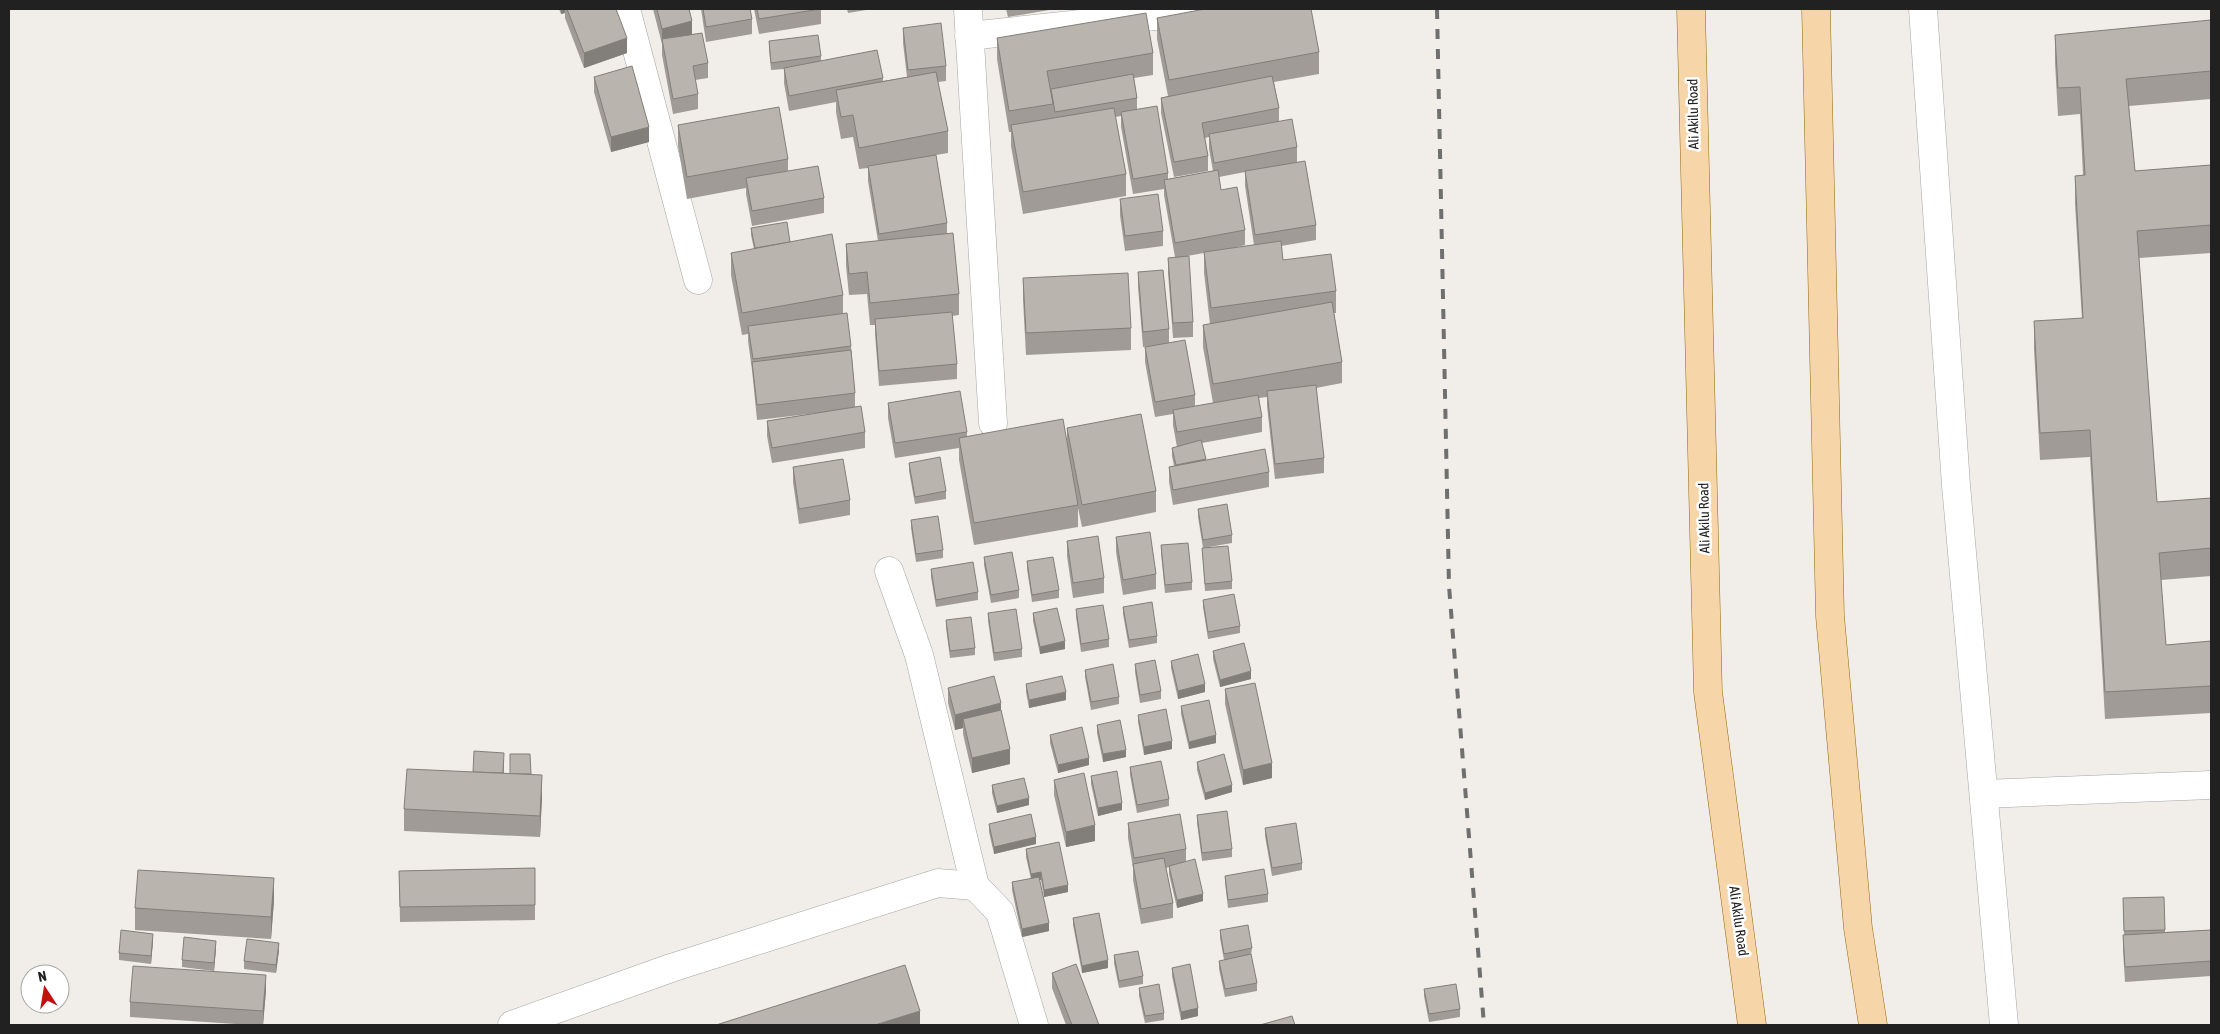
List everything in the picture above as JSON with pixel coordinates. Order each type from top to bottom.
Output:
[{"type":"main road","name":"Ali Akilu Road","points":[[1691,9],[1708,692],[1752,1025]]},
{"type":"main road","points":[[1816,9],[1830,616],[1858,928],[1873,1025]]},
{"type":"street","points":[[626,9],[698,280]]},
{"type":"street","points":[[968,9],[993,423]]},
{"type":"street","points":[[969,36],[1220,9]]},
{"type":"street","points":[[1923,9],[1956,485],[2004,1025]]},
{"type":"street","points":[[889,571],[919,655],[975,886],[1000,912],[1034,1025]]},
{"type":"street","points":[[1984,794],[2211,785]]},
{"type":"street","points":[[512,1025],[671,968],[938,883],[975,886]]},
{"type":"building","points":[[567,9],[616,9],[627,38],[584,53]]},
{"type":"building","points":[[657,9],[689,9],[692,21],[662,29]]},
{"type":"building","points":[[703,9],[750,9],[752,19],[706,27]]},
{"type":"building","points":[[757,9],[820,9],[759,19]]},
{"type":"building","points":[[1205,9],[1311,9],[1319,52],[1169,80],[1157,18]]},
{"type":"building","points":[[1146,13],[1153,53],[1047,71],[1053,104],[1009,111],[997,38]]},
{"type":"building","points":[[2211,20],[2211,71],[2126,79],[2135,171],[2211,165],[2211,225],[2137,231],[2157,502],[2211,498],[2211,548],[2159,553],[2166,645],[2211,641],[2211,686],[2105,692],[2090,430],[2040,433],[2034,321],[2083,318],[2075,176],[2085,175],[2080,87],[2058,88],[2055,35]]},
{"type":"building","points":[[941,23],[946,66],[908,70],[903,28]]},
{"type":"building","points":[[702,33],[708,63],[693,66],[698,94],[673,99],[662,39]]},
{"type":"building","points":[[818,35],[821,56],[771,63],[769,41]]},
{"type":"building","points":[[877,50],[883,78],[789,96],[784,68]]},
{"type":"building","points":[[632,66],[649,127],[611,137],[594,77]]},
{"type":"building","points":[[936,72],[948,131],[859,148],[853,115],[841,117],[836,90]]},
{"type":"building","points":[[1133,74],[1137,98],[1055,112],[1051,89]]},
{"type":"building","points":[[1272,76],[1279,108],[1202,123],[1208,156],[1174,162],[1161,98]]},
{"type":"building","points":[[1157,106],[1168,173],[1133,179],[1121,112]]},
{"type":"building","points":[[779,107],[788,159],[687,177],[678,125]]},
{"type":"building","points":[[1114,108],[1126,174],[1023,192],[1011,125]]},
{"type":"building","points":[[1292,119],[1297,147],[1214,163],[1209,134]]},
{"type":"building","points":[[936,155],[947,223],[879,234],[868,166]]},
{"type":"building","points":[[1305,161],[1316,225],[1255,235],[1245,171]]},
{"type":"building","points":[[818,166],[824,198],[752,211],[746,178]]},
{"type":"building","points":[[1218,170],[1221,190],[1237,187],[1245,230],[1175,243],[1164,180]]},
{"type":"building","points":[[1158,194],[1163,231],[1125,236],[1120,199]]},
{"type":"building","points":[[787,222],[790,242],[755,248],[751,228]]},
{"type":"building","points":[[953,233],[959,294],[870,303],[867,272],[849,274],[846,244]]},
{"type":"building","points":[[832,234],[843,295],[742,313],[731,253]]},
{"type":"building","points":[[1281,241],[1283,260],[1331,254],[1336,291],[1211,308],[1204,252]]},
{"type":"building","points":[[1189,256],[1193,322],[1173,323],[1168,258]]},
{"type":"building","points":[[1163,270],[1169,329],[1143,332],[1138,272]]},
{"type":"building","points":[[1128,273],[1131,328],[1026,333],[1023,278]]},
{"type":"building","points":[[1332,302],[1342,362],[1213,384],[1203,325]]},
{"type":"building","points":[[952,312],[957,364],[879,371],[875,319]]},
{"type":"building","points":[[847,313],[851,346],[753,359],[748,326]]},
{"type":"building","points":[[1185,340],[1195,395],[1155,402],[1145,347]]},
{"type":"building","points":[[851,350],[855,393],[757,405],[752,362]]},
{"type":"building","points":[[1316,385],[1324,458],[1275,464],[1267,391]]},
{"type":"building","points":[[960,391],[967,432],[895,443],[888,403]]},
{"type":"building","points":[[1258,395],[1262,417],[1177,432],[1173,410]]},
{"type":"building","points":[[861,406],[865,432],[772,448],[767,421]]},
{"type":"building","points":[[1141,414],[1156,491],[1082,505],[1067,428]]},
{"type":"building","points":[[1063,419],[1078,505],[974,523],[959,438]]},
{"type":"building","points":[[1201,440],[1206,459],[1176,465],[1172,448]]},
{"type":"building","points":[[1265,449],[1269,472],[1173,490],[1169,467]]},
{"type":"building","points":[[940,457],[946,491],[915,497],[909,463]]},
{"type":"building","points":[[843,459],[850,500],[799,509],[793,467]]},
{"type":"building","points":[[1227,504],[1232,535],[1203,540],[1198,509]]},
{"type":"building","points":[[938,516],[943,550],[916,554],[911,520]]},
{"type":"building","points":[[1150,532],[1156,574],[1123,580],[1116,537]]},
{"type":"building","points":[[1098,536],[1104,578],[1073,583],[1067,541]]},
{"type":"building","points":[[1188,543],[1192,582],[1165,585],[1161,545]]},
{"type":"building","points":[[1228,546],[1232,581],[1205,584],[1202,548]]},
{"type":"building","points":[[1012,552],[1019,590],[991,595],[984,557]]},
{"type":"building","points":[[1053,557],[1059,590],[1032,595],[1027,561]]},
{"type":"building","points":[[973,562],[978,592],[936,600],[931,569]]},
{"type":"building","points":[[1234,594],[1240,626],[1208,632],[1203,600]]},
{"type":"building","points":[[1152,602],[1157,636],[1129,640],[1123,607]]},
{"type":"building","points":[[1103,605],[1109,639],[1081,644],[1076,609]]},
{"type":"building","points":[[1057,608],[1065,641],[1040,647],[1033,613]]},
{"type":"building","points":[[1016,609],[1022,649],[994,653],[988,613]]},
{"type":"building","points":[[971,617],[975,648],[950,651],[946,620]]},
{"type":"building","points":[[1244,643],[1251,671],[1220,680],[1213,651]]},
{"type":"building","points":[[1198,654],[1205,684],[1178,691],[1171,661]]},
{"type":"building","points":[[1155,660],[1161,691],[1140,695],[1135,664]]},
{"type":"building","points":[[1113,664],[1119,697],[1091,702],[1085,670]]},
{"type":"building","points":[[994,676],[1001,703],[955,715],[948,688]]},
{"type":"building","points":[[1062,676],[1066,692],[1029,700],[1026,684]]},
{"type":"building","points":[[1255,683],[1272,763],[1243,770],[1225,689]]},
{"type":"building","points":[[1209,700],[1216,735],[1189,742],[1181,706]]},
{"type":"building","points":[[1166,709],[1172,741],[1144,747],[1138,715]]},
{"type":"building","points":[[1001,710],[1010,749],[972,758],[963,719]]},
{"type":"building","points":[[1120,720],[1126,750],[1103,754],[1097,725]]},
{"type":"building","points":[[1082,727],[1089,758],[1058,765],[1050,735]]},
{"type":"building","points":[[474,751],[504,753],[503,773],[473,772]]},
{"type":"building","points":[[510,754],[530,754],[531,774],[510,774]]},
{"type":"building","points":[[1224,754],[1232,785],[1205,793],[1197,762]]},
{"type":"building","points":[[1161,761],[1169,799],[1137,805],[1130,767]]},
{"type":"building","points":[[407,769],[542,775],[540,816],[404,809]]},
{"type":"building","points":[[1117,771],[1122,803],[1098,808],[1091,776]]},
{"type":"building","points":[[1084,773],[1095,825],[1066,832],[1054,780]]},
{"type":"building","points":[[1024,778],[1029,798],[997,806],[992,785]]},
{"type":"building","points":[[1227,811],[1232,849],[1202,853],[1197,815]]},
{"type":"building","points":[[1031,814],[1036,837],[994,847],[989,824]]},
{"type":"building","points":[[1180,814],[1186,849],[1134,858],[1128,823]]},
{"type":"building","points":[[1296,823],[1302,863],[1272,868],[1265,828]]},
{"type":"building","points":[[1059,842],[1068,885],[1044,890],[1041,872],[1031,874],[1026,849]]},
{"type":"building","points":[[1164,858],[1173,903],[1141,909],[1133,864]]},
{"type":"building","points":[[1195,859],[1203,894],[1177,900],[1169,866]]},
{"type":"building","points":[[535,868],[535,905],[400,907],[399,871]]},
{"type":"building","points":[[1264,869],[1268,894],[1228,900],[1225,876]]},
{"type":"building","points":[[138,870],[274,878],[271,917],[135,908]]},
{"type":"building","points":[[1039,877],[1049,923],[1022,929],[1012,882]]},
{"type":"building","points":[[2164,897],[2165,930],[2124,931],[2123,898]]},
{"type":"building","points":[[1099,913],[1108,960],[1082,966],[1073,918]]},
{"type":"building","points":[[1248,925],[1252,948],[1224,954],[1220,930]]},
{"type":"building","points":[[121,930],[153,934],[151,956],[119,953]]},
{"type":"building","points":[[2211,930],[2211,961],[2125,967],[2123,935]]},
{"type":"building","points":[[184,937],[216,941],[214,963],[182,960]]},
{"type":"building","points":[[247,939],[279,943],[276,965],[244,961]]},
{"type":"building","points":[[1138,951],[1143,976],[1119,981],[1114,955]]},
{"type":"building","points":[[1251,954],[1257,983],[1225,989],[1219,961]]},
{"type":"building","points":[[1076,964],[1099,1025],[1072,1025],[1052,973]]},
{"type":"building","points":[[1190,964],[1198,1008],[1181,1012],[1172,968]]},
{"type":"building","points":[[905,965],[920,1011],[875,1025],[716,1025]]},
{"type":"building","points":[[133,966],[266,975],[263,1011],[130,1002]]},
{"type":"building","points":[[1159,984],[1164,1013],[1145,1016],[1139,988]]},
{"type":"building","points":[[1456,984],[1460,1009],[1429,1014],[1424,989]]},
{"type":"building","points":[[1292,1016],[1295,1025],[1260,1025]]},
{"type":"railway","points":[[1437,9],[1449,586],[1484,1025]]}]
